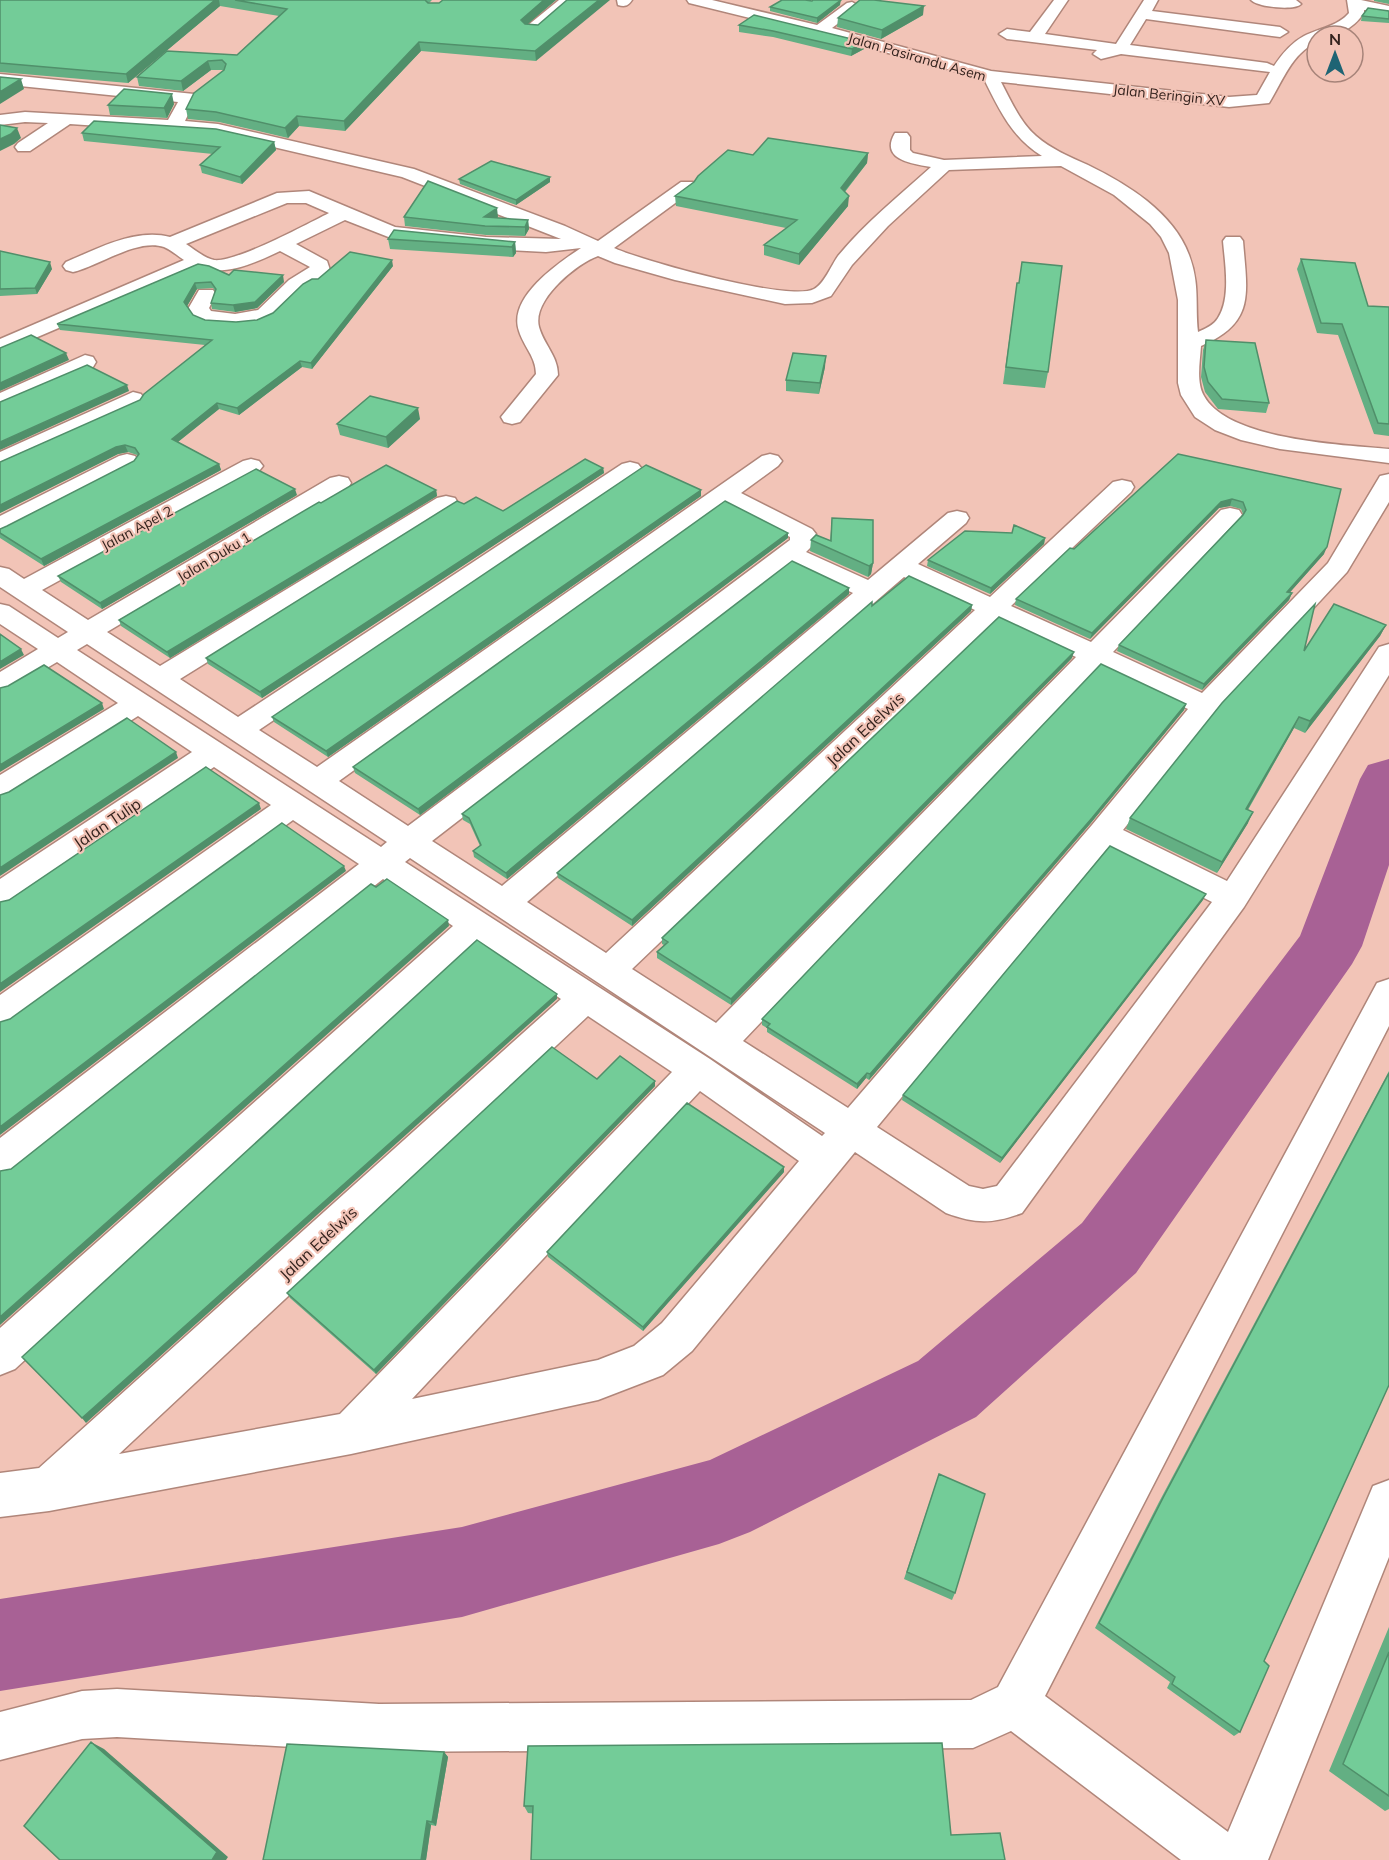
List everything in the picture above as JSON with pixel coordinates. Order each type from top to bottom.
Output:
[{"type":"street","points":[[532,29],[568,0]]},
{"type":"street","name":"Jalan Pasirandu Asem","points":[[694,0],[999,77],[1017,125],[1029,139],[1106,182],[1152,217],[1170,235],[1184,273],[1190,343],[1188,373],[1191,394],[1201,410],[1210,417],[1279,444],[1389,456]]},
{"type":"street","points":[[1035,37],[1061,0]]},
{"type":"street","points":[[1080,61],[1120,49],[1151,0]]},
{"type":"street","points":[[1257,0],[1294,4]]},
{"type":"street","points":[[1355,2],[1389,10]]},
{"type":"street","name":"Jalan Beringin XV","points":[[1345,24],[1352,21],[1357,13],[1355,2]]},
{"type":"street","points":[[820,30],[852,6]]},
{"type":"street","points":[[1142,14],[1281,32]]},
{"type":"street","points":[[1200,59],[1215,23]]},
{"type":"street","points":[[1007,34],[1267,68]]},
{"type":"street","name":"Jalan Beringin XV","points":[[999,77],[1245,102],[1263,99],[1294,49],[1305,41]]},
{"type":"street","points":[[39,82],[57,67]]},
{"type":"street","points":[[999,77],[1038,73],[1059,67]]},
{"type":"street","points":[[1038,73],[1224,95]]},
{"type":"street","points":[[0,79],[129,94],[188,98]]},
{"type":"street","points":[[174,125],[188,98],[203,87]]},
{"type":"street","points":[[0,120],[26,117],[174,125],[228,131],[408,173],[558,230],[590,246],[647,267],[758,294],[785,298],[812,297],[824,292],[845,261],[881,222],[945,165]]},
{"type":"street","points":[[0,132],[31,143],[65,120]]},
{"type":"street","points":[[901,136],[901,152],[907,157],[945,165],[1065,161]]},
{"type":"street","points":[[512,417],[547,375],[546,361],[529,330],[528,315],[536,296],[590,246],[651,214],[687,186]]},
{"type":"street","points":[[171,243],[284,197],[309,197],[391,232],[486,243],[590,246]]},
{"type":"street","points":[[73,266],[137,242],[160,240],[171,243],[199,261],[220,266],[279,243],[344,213]]},
{"type":"street","points":[[1190,343],[1222,327],[1232,310],[1236,279],[1233,241]]},
{"type":"street","points":[[206,294],[198,309],[205,317],[235,320],[250,319],[265,314],[296,284],[320,270],[320,265],[311,258],[279,243]]},
{"type":"street","points":[[0,348],[199,261]]},
{"type":"street","points":[[0,401],[85,362]]},
{"type":"street","points":[[0,461],[134,399]]},
{"type":"street","points":[[0,526],[127,461]]},
{"type":"street","points":[[318,781],[770,462]]},
{"type":"street","name":"Jalan Apel 2","points":[[12,582],[251,466]]},
{"type":"street","points":[[239,730],[630,469]]},
{"type":"street","points":[[0,1495],[50,1489],[351,1433],[598,1380],[648,1361],[677,1337],[1102,833],[1206,706],[1338,567],[1389,481]]},
{"type":"street","name":"Jalan Duku 1","points":[[0,684],[339,483]]},
{"type":"street","name":"Jalan Edelwis","points":[[50,1489],[597,984],[1122,487]]},
{"type":"street","points":[[0,1160],[410,842],[802,543],[803,534],[724,494]]},
{"type":"street","points":[[0,789],[150,690],[446,503]]},
{"type":"street","points":[[351,1433],[708,1057],[1230,514]]},
{"type":"street","points":[[0,1355],[490,914],[957,518]]},
{"type":"street","points":[[787,553],[871,591]]},
{"type":"street","points":[[901,566],[1206,706]]},
{"type":"street","points":[[12,582],[89,631],[214,752],[383,863],[490,914],[838,1144],[960,1201],[983,1206],[1008,1201],[1233,898],[1389,653]]},
{"type":"street","points":[[0,612],[58,649],[239,730],[410,842],[490,914]]},
{"type":"street","name":"Jalan Tulip","points":[[0,895],[214,752]]},
{"type":"street","points":[[0,1012],[294,804]]},
{"type":"street","points":[[1102,833],[1233,898]]},
{"type":"street","points":[[0,1736],[82,1716],[117,1713],[380,1728],[973,1724],[1015,1704],[1148,1446],[1389,993]]},
{"type":"street","points":[[1242,1860],[1389,1502]]},
{"type":"street","points":[[1015,1704],[1223,1860]]},
{"type":"building","points":[[0,0],[215,0],[126,74],[0,63]]},
{"type":"building","points":[[235,0],[425,0],[428,3],[439,3],[443,0],[544,0],[521,20],[525,24],[538,25],[567,0],[599,0],[535,51],[419,42],[344,121],[297,116],[285,128],[216,112],[186,109],[194,93],[224,70],[226,64],[222,60],[208,61],[181,81],[137,77],[167,51],[237,55],[287,9]]},
{"type":"building","points":[[782,0],[841,0],[817,18],[770,7]]},
{"type":"building","points":[[860,0],[924,6],[882,30],[838,18]]},
{"type":"building","points":[[1368,8],[1389,11],[1389,19],[1362,16]]},
{"type":"building","points":[[754,15],[864,42],[852,49],[739,25]]},
{"type":"building","points":[[0,77],[21,79],[0,92]]},
{"type":"building","points":[[124,89],[172,94],[164,108],[108,105]]},
{"type":"building","points":[[94,121],[216,129],[274,142],[240,177],[200,165],[220,147],[82,133]]},
{"type":"building","points":[[0,125],[17,128],[0,139]]},
{"type":"building","points":[[768,138],[868,153],[841,188],[849,196],[799,254],[764,245],[797,220],[675,196],[694,182],[728,150],[753,155]]},
{"type":"building","points":[[491,161],[550,177],[516,200],[459,179]]},
{"type":"building","points":[[428,181],[497,208],[484,217],[528,220],[525,227],[485,226],[404,217]]},
{"type":"building","points":[[394,230],[515,242],[512,247],[388,239]]},
{"type":"building","points":[[0,251],[50,262],[35,288],[0,289]]},
{"type":"building","points":[[350,252],[392,260],[311,363],[300,361],[237,408],[217,403],[172,439],[219,464],[41,559],[0,533],[0,529],[134,461],[139,454],[135,448],[125,445],[116,447],[0,505],[0,462],[140,400],[144,394],[212,340],[57,324],[198,264],[229,275],[234,270],[283,275],[255,302],[233,305],[211,303],[216,289],[211,282],[195,283],[184,302],[193,315],[205,320],[236,322],[257,320],[273,313],[303,284],[312,279],[318,279]]},
{"type":"building","points":[[1301,259],[1355,263],[1368,306],[1389,307],[1389,424],[1378,423],[1342,324],[1321,323]]},
{"type":"building","points":[[1022,262],[1062,266],[1048,372],[1006,367]]},
{"type":"building","points":[[31,335],[66,353],[0,383],[0,348]]},
{"type":"building","points":[[1206,340],[1255,343],[1269,403],[1222,399],[1208,382],[1204,367]]},
{"type":"building","points":[[793,353],[826,356],[820,383],[786,380]]},
{"type":"building","points":[[87,365],[127,385],[0,442],[0,402]]},
{"type":"building","points":[[370,396],[418,408],[386,437],[337,424]]},
{"type":"building","points":[[1178,454],[1341,489],[1327,547],[1287,592],[1292,593],[1204,684],[1119,645],[1243,515],[1246,510],[1243,502],[1232,499],[1221,502],[1092,633],[1016,599],[1070,548],[1074,549]]},
{"type":"building","points":[[585,459],[603,468],[260,692],[206,658],[457,501],[464,504],[476,497],[503,511]]},
{"type":"building","points":[[386,465],[436,490],[167,652],[119,620],[319,502],[321,503]]},
{"type":"building","points":[[646,465],[701,490],[326,751],[272,717]]},
{"type":"building","points":[[256,469],[295,489],[100,603],[58,576]]},
{"type":"building","points":[[725,501],[788,533],[418,809],[353,767]]},
{"type":"building","points":[[832,518],[873,520],[873,563],[869,566],[811,540],[816,535],[831,541]]},
{"type":"building","points":[[1014,525],[1045,538],[991,588],[928,560],[965,531],[1012,533]]},
{"type":"building","points":[[792,561],[849,588],[506,873],[473,851],[481,845],[469,818],[462,814]]},
{"type":"building","points":[[909,576],[972,605],[632,920],[557,873],[872,602],[872,606]]},
{"type":"building","points":[[1315,604],[1304,651],[1334,604],[1386,625],[1310,721],[1299,717],[1246,809],[1253,812],[1222,862],[1130,818],[1222,703]]},
{"type":"building","points":[[999,617],[1074,652],[731,999],[657,952],[668,942],[662,938]]},
{"type":"building","points":[[0,634],[21,649],[0,662]]},
{"type":"building","points":[[1101,664],[1186,704],[1092,818],[870,1074],[867,1073],[857,1084],[767,1027],[770,1024],[762,1019]]},
{"type":"building","points":[[44,665],[102,703],[0,765],[0,688],[8,686]]},
{"type":"building","points":[[127,718],[176,752],[0,868],[0,795],[9,792]]},
{"type":"building","points":[[206,767],[259,803],[0,984],[0,902],[9,900]]},
{"type":"building","points":[[282,823],[344,866],[0,1127],[0,1022],[10,1019]]},
{"type":"building","points":[[1110,846],[1206,894],[1002,1158],[903,1095]]},
{"type":"building","points":[[387,879],[448,920],[0,1317],[0,1171],[11,1169],[371,884],[376,887]]},
{"type":"building","points":[[477,940],[557,994],[82,1418],[22,1357]]},
{"type":"building","points":[[552,1047],[597,1079],[620,1056],[655,1081],[374,1370],[287,1293]]},
{"type":"building","points":[[1389,1073],[1389,1385],[1264,1661],[1269,1666],[1240,1732],[1172,1684],[1175,1677],[1099,1623]]},
{"type":"building","points":[[687,1103],[784,1167],[643,1327],[547,1252]]},
{"type":"building","points":[[939,1474],[985,1494],[955,1593],[907,1572]]},
{"type":"building","points":[[1389,1652],[1389,1796],[1343,1764]]},
{"type":"building","points":[[91,1742],[217,1852],[212,1860],[60,1860],[24,1826]]},
{"type":"building","points":[[942,1743],[951,1835],[1000,1833],[1005,1860],[531,1860],[533,1806],[524,1806],[528,1746]]},
{"type":"building","points":[[287,1744],[444,1752],[432,1822],[427,1821],[421,1860],[263,1860]]},
{"type":"waterway","points":[[0,1645],[462,1572],[719,1501],[947,1389],[1109,1248],[1329,946],[1389,779]]}]
